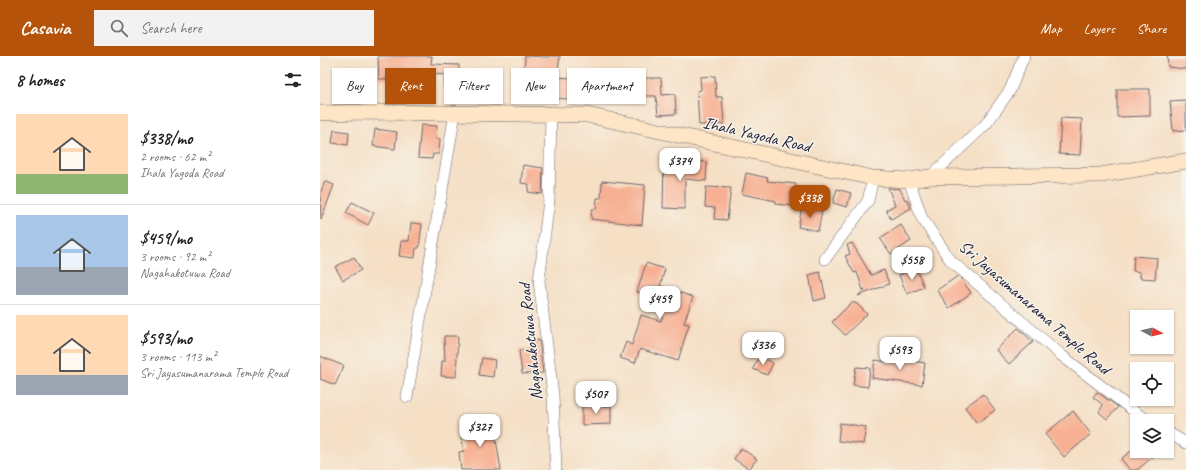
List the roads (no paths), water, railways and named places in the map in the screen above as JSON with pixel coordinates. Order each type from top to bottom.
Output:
[{"type":"street","points":[[930,177],[986,124],[1010,90],[1024,56]]},
{"type":"street","name":"Ihala Yagoda Road","points":[[320,113],[587,115],[873,178],[909,180],[930,177],[1101,176],[1186,161]]},
{"type":"street","points":[[407,397],[455,113]]},
{"type":"street","name":"Nagahakotuwa Road","points":[[551,115],[549,200],[539,281],[553,395],[556,470]]},
{"type":"street","points":[[825,259],[868,201],[873,178]]},
{"type":"street","name":"Sri Jayasumanarama Temple Road","points":[[909,180],[922,218],[951,261],[1061,355],[1138,414]]},
{"type":"street","points":[[1174,436],[1186,444]]}]
